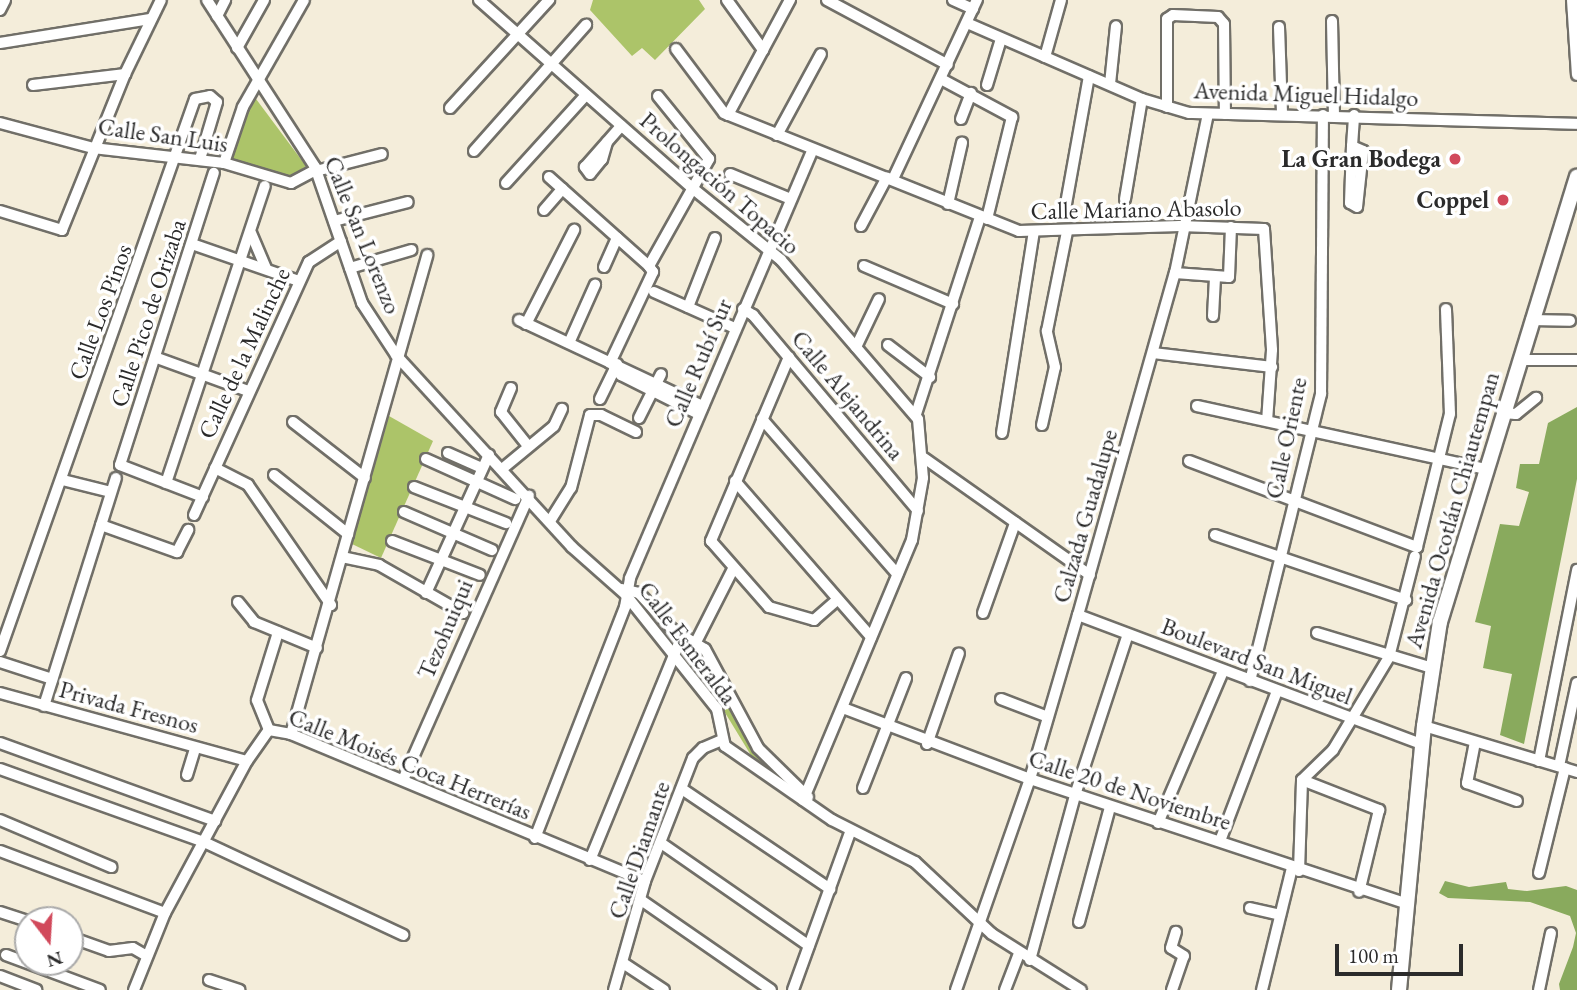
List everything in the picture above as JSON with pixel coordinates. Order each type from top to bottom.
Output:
[{"type":"main road","name":"Avenida Ocotlán Chiautempan","points":[[1399,990],[1422,744],[1432,668],[1485,469],[1577,177]]},
{"type":"street","points":[[0,10],[5,0]]},
{"type":"street","points":[[0,211],[62,230],[93,148],[161,0]]},
{"type":"street","name":"Calle San Lorenzo","points":[[207,0],[317,172],[365,309],[400,361],[529,496],[590,566],[624,591]]},
{"type":"street","points":[[217,16],[225,0]]},
{"type":"street","points":[[237,48],[264,0]]},
{"type":"street","points":[[224,163],[238,117],[304,0]]},
{"type":"street","name":"Prolongación Topacio","points":[[479,0],[691,187],[768,250],[916,414]]},
{"type":"street","points":[[450,108],[548,0]]},
{"type":"street","points":[[727,0],[763,50]]},
{"type":"street","points":[[676,49],[699,85],[728,115],[790,0]]},
{"type":"street","points":[[827,0],[948,65]]},
{"type":"street","points":[[861,226],[890,178],[941,79],[975,4],[953,0]]},
{"type":"street","points":[[1045,57],[1061,0]]},
{"type":"street","points":[[1572,0],[1577,75]]},
{"type":"street","points":[[1167,107],[1168,17],[1222,19],[1226,114]]},
{"type":"street","points":[[0,43],[150,19]]},
{"type":"street","name":"Calle Oriente","points":[[1250,681],[1312,431],[1322,379],[1332,21]]},
{"type":"street","name":"Avenida Miguel Hidalgo","points":[[967,23],[1142,99],[1167,107],[1209,114],[1329,115],[1577,124]]},
{"type":"street","points":[[474,151],[586,25]]},
{"type":"street","points":[[1110,84],[1116,26]]},
{"type":"street","points":[[1279,27],[1282,114]]},
{"type":"street","points":[[986,85],[1001,39]]},
{"type":"street","points":[[777,135],[821,54]]},
{"type":"street","points":[[33,85],[125,74]]},
{"type":"street","points":[[1064,215],[1089,76]]},
{"type":"street","points":[[941,79],[971,93],[1013,119],[984,218],[916,414],[924,458],[918,510],[897,574],[805,797],[851,830],[915,862],[1019,954],[1082,990]]},
{"type":"street","points":[[961,119],[971,93]]},
{"type":"street","points":[[506,183],[586,95]]},
{"type":"street","name":"Calle Los Pinos","points":[[0,651],[5,625],[63,480],[195,99],[210,96],[217,102],[200,159]]},
{"type":"street","points":[[649,266],[708,156],[658,96]]},
{"type":"street","points":[[1125,199],[1142,99]]},
{"type":"street","name":"Calzada Guadalupe","points":[[956,990],[1030,779],[1079,615],[1175,273],[1209,114]]},
{"type":"street","name":"Calle Mariano Abasolo","points":[[728,115],[984,218],[1034,232],[1186,227],[1264,229],[1272,367]]},
{"type":"street","points":[[1352,146],[1363,151],[1357,207],[1350,203],[1352,146],[1354,116]]},
{"type":"street","name":"Calle San Luis","points":[[0,122],[93,148],[224,163],[291,183],[317,172],[382,153]]},
{"type":"street","points":[[607,142],[621,126]]},
{"type":"street","points":[[948,204],[961,143]]},
{"type":"street","name":"Calle Rubí Sur","points":[[535,838],[624,591],[813,149]]},
{"type":"street","name":"Calle Pico de Orizaba","points":[[166,483],[120,465],[157,358],[214,173]]},
{"type":"street","points":[[730,174],[791,199]]},
{"type":"street","points":[[549,177],[653,271],[600,399]]},
{"type":"street","points":[[203,497],[166,483],[265,186]]},
{"type":"street","points":[[544,211],[562,189]]},
{"type":"street","points":[[334,221],[408,202]]},
{"type":"street","points":[[1175,273],[1229,277],[1231,227]]},
{"type":"street","points":[[574,230],[522,322],[656,383],[701,410]]},
{"type":"street","points":[[1002,433],[1034,232]]},
{"type":"street","points":[[1042,425],[1055,367],[1047,331],[1068,232]]},
{"type":"street","points":[[251,233],[266,268]]},
{"type":"street","points":[[604,267],[617,237]]},
{"type":"street","points":[[688,307],[715,238]]},
{"type":"street","name":"Calle de la Malinche","points":[[194,515],[299,281],[313,257],[341,241]]},
{"type":"street","points":[[192,244],[299,281]]},
{"type":"street","points":[[350,268],[411,250]]},
{"type":"street","points":[[291,734],[331,605],[348,534],[400,361],[427,255]]},
{"type":"street","points":[[864,266],[953,304]]},
{"type":"street","points":[[1213,316],[1215,278]]},
{"type":"street","points":[[569,343],[595,285]]},
{"type":"street","points":[[654,292],[735,328]]},
{"type":"street","points":[[856,347],[879,299]]},
{"type":"street","name":"Calle Alejandrina","points":[[743,309],[789,357],[918,510]]},
{"type":"street","points":[[1262,990],[1280,915],[1296,869],[1301,780],[1333,750],[1389,657],[1406,600],[1450,414],[1446,309]]},
{"type":"street","points":[[1531,320],[1570,321]]},
{"type":"street","points":[[888,345],[930,377]]},
{"type":"street","points":[[1153,353],[1272,367],[1267,421]]},
{"type":"street","points":[[789,357],[711,539],[763,604],[810,620],[817,619],[837,600]]},
{"type":"street","points":[[157,358],[248,391]]},
{"type":"street","points":[[1518,360],[1577,359]]},
{"type":"street","points":[[639,418],[656,383]]},
{"type":"street","points":[[512,388],[501,412],[528,446]]},
{"type":"street","points":[[1502,413],[1516,414],[1536,398]]},
{"type":"street","points":[[1197,406],[1441,457],[1485,469]]},
{"type":"street","points":[[502,469],[554,426],[562,409]]},
{"type":"street","points":[[550,521],[571,488],[590,415],[601,415],[636,432]]},
{"type":"street","points":[[762,419],[897,574]]},
{"type":"street","points":[[293,422],[365,478]]},
{"type":"street","points":[[448,453],[482,468]]},
{"type":"street","points":[[426,593],[489,455]]},
{"type":"street","points":[[924,458],[1090,575]]},
{"type":"street","points":[[426,460],[515,499]]},
{"type":"street","points":[[1189,461],[1294,500],[1416,552]]},
{"type":"street","points":[[215,468],[248,485],[331,605]]},
{"type":"street","points":[[274,475],[348,534]]},
{"type":"street","points":[[44,706],[116,478]]},
{"type":"street","points":[[63,480],[111,492]]},
{"type":"street","points":[[735,481],[871,637]]},
{"type":"street","points":[[414,487],[506,523]]},
{"type":"street","name":"Tezohuiqui","points":[[402,780],[529,496]]},
{"type":"street","points":[[404,512],[492,550]]},
{"type":"street","points":[[983,613],[1015,523]]},
{"type":"street","points":[[101,525],[177,552],[188,530]]},
{"type":"street","points":[[1214,535],[1406,600]]},
{"type":"street","points":[[391,541],[480,575]]},
{"type":"street","points":[[342,557],[379,565],[463,612]]},
{"type":"street","points":[[696,642],[733,569]]},
{"type":"street","points":[[1539,761],[1577,570]]},
{"type":"street","name":"Calle Esmeralda","points":[[624,591],[639,593],[682,636],[696,642],[708,652],[758,748],[805,797]]},
{"type":"street","name":"Calle Esmeralda","points":[[624,591],[717,709],[722,740],[805,797]]},
{"type":"street","points":[[238,602],[254,622],[317,648]]},
{"type":"street","name":"Boulevard San Miguel","points":[[1079,615],[1422,744]]},
{"type":"street","points":[[270,730],[257,700],[278,632]]},
{"type":"street","points":[[1317,633],[1432,668]]},
{"type":"street","points":[[1030,960],[1075,795],[1128,634]]},
{"type":"street","points":[[590,860],[682,636]]},
{"type":"street","points":[[927,744],[959,653]]},
{"type":"street","points":[[0,662],[52,680]]},
{"type":"street","points":[[1158,823],[1223,670]]},
{"type":"street","points":[[863,788],[906,678]]},
{"type":"street","points":[[1539,873],[1577,682]]},
{"type":"street","points":[[1220,841],[1277,691]]},
{"type":"street","name":"Privada Fresnos","points":[[0,693],[247,761]]},
{"type":"street","points":[[1000,699],[1048,717]]},
{"type":"street","points":[[717,709],[732,700]]},
{"type":"street","name":"Calle 20 de Noviembre","points":[[843,708],[927,744],[1158,823],[1220,841],[1359,892],[1408,904]]},
{"type":"street","points":[[1424,726],[1577,772]]},
{"type":"street","name":"Calle Moisés Coca Herrerías","points":[[134,990],[165,913],[247,761],[270,730],[291,734],[535,838],[645,881]]},
{"type":"street","name":"Calle Diamante","points":[[614,990],[645,881],[682,789],[699,751],[722,740]]},
{"type":"street","points":[[1475,742],[1466,783],[1517,801]]},
{"type":"street","points":[[0,743],[215,821]]},
{"type":"street","points":[[187,775],[195,748]]},
{"type":"street","points":[[0,769],[204,842],[402,935]]},
{"type":"street","points":[[1301,780],[1379,810],[1359,892]]},
{"type":"street","points":[[682,789],[830,889]]},
{"type":"street","points":[[1079,922],[1110,807]]},
{"type":"street","points":[[0,820],[111,867]]},
{"type":"street","points":[[793,990],[851,830]]},
{"type":"street","points":[[661,844],[809,946]]},
{"type":"street","points":[[0,851],[165,913]]},
{"type":"street","points":[[641,900],[771,990]]},
{"type":"street","points":[[1250,908],[1280,915]]},
{"type":"street","points":[[1172,990],[1184,956],[1171,948],[1176,932]]},
{"type":"street","points":[[1539,990],[1551,933]]},
{"type":"street","points":[[84,942],[109,951],[133,948],[146,956]]},
{"type":"street","points":[[1004,990],[1019,954]]},
{"type":"street","points":[[6,955],[100,990]]},
{"type":"street","points":[[623,963],[664,990]]},
{"type":"street","points":[[0,976],[36,990]]},
{"type":"street","points":[[209,980],[239,990]]},
{"type":"green space","points":[[593,0],[699,0],[705,9],[655,60],[642,48],[632,56],[590,10]]},
{"type":"green space","points":[[253,95],[306,166],[290,178],[231,158]]},
{"type":"green space","points":[[1577,407],[1577,479],[1524,744],[1500,735],[1512,674],[1483,668],[1491,626],[1475,622],[1500,524],[1519,526],[1529,492],[1516,488],[1520,464],[1539,464],[1548,423]]},
{"type":"green space","points":[[389,416],[433,441],[381,558],[352,544]]},
{"type":"green space","points":[[688,639],[697,643],[728,695],[719,700],[683,648]]},
{"type":"green space","points":[[733,704],[791,785],[752,757],[724,711]]},
{"type":"green space","points":[[1445,881],[1469,887],[1506,882],[1508,889],[1527,891],[1566,886],[1577,890],[1577,990],[1560,990],[1559,984],[1576,933],[1570,916],[1530,902],[1448,898],[1439,893]]},
{"type":"place","name":"La Gran Bodega","points":[[1455,159]]},
{"type":"place","name":"Coppel","points":[[1503,200]]}]
